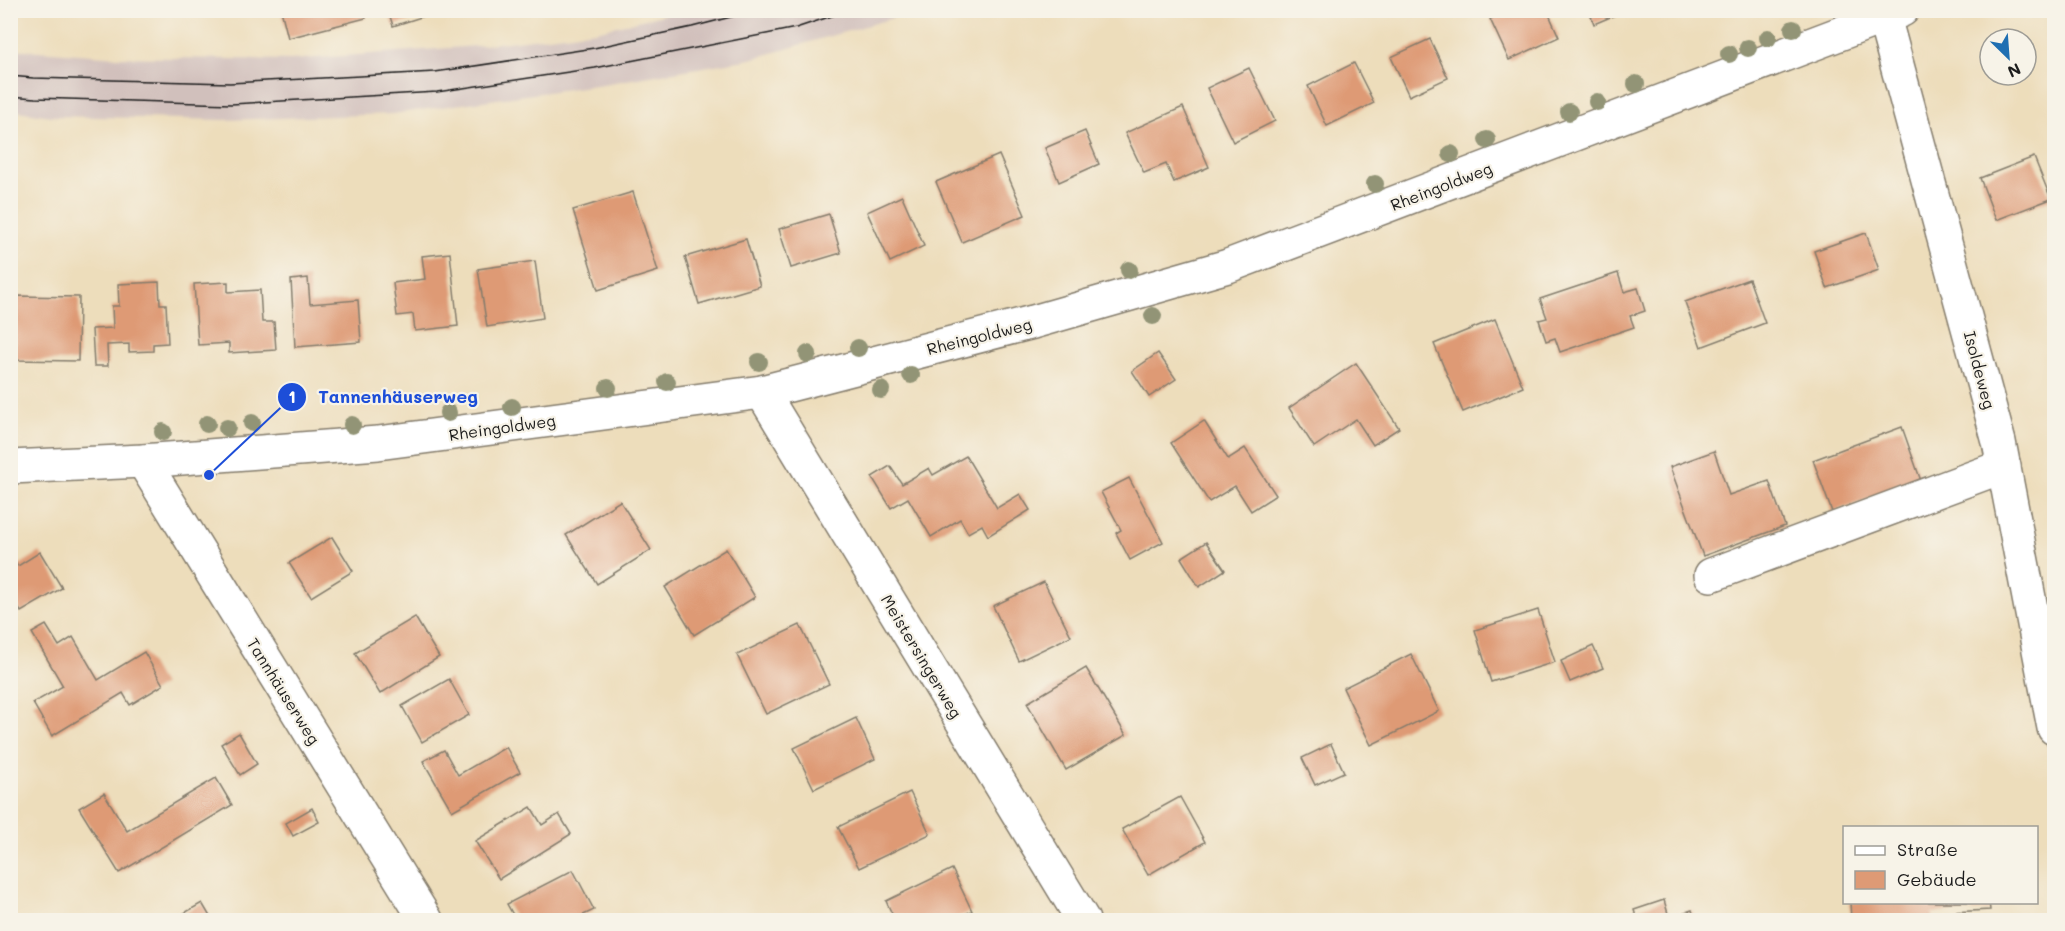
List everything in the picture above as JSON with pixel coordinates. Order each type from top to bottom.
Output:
[{"type":"street","name":"Rheingoldweg","points":[[10,467],[378,444],[762,392],[1033,322],[1228,266],[1893,14]]},
{"type":"street","name":"Isoldeweg","points":[[1893,14],[1996,430],[2055,728]]},
{"type":"street","name":"Meistersingerweg","points":[[762,392],[1083,921]]},
{"type":"street","name":"Tannhäuserweg","points":[[143,460],[426,921]]},
{"type":"street","points":[[1711,575],[2004,466]]},
{"type":"shaded area","points":[[683,10],[917,11],[751,59],[603,84],[393,114],[224,120],[51,116],[11,110],[11,49],[118,57],[291,60],[476,46],[596,31]]},
{"type":"building","points":[[281,10],[364,10],[366,18],[288,38]]},
{"type":"building","points":[[388,10],[440,10],[440,11],[393,26]]},
{"type":"building","points":[[1510,10],[1547,10],[1559,37],[1509,60],[1490,19]]},
{"type":"building","points":[[1589,10],[1625,10],[1625,11],[1594,24]]},
{"type":"building","points":[[1430,39],[1448,78],[1409,96],[1391,57]]},
{"type":"building","points":[[1354,63],[1374,103],[1327,126],[1308,86]]},
{"type":"building","points":[[1249,68],[1275,121],[1233,142],[1207,88]]},
{"type":"building","points":[[1183,107],[1209,167],[1174,182],[1166,164],[1144,173],[1125,133]]},
{"type":"building","points":[[1085,131],[1099,164],[1059,182],[1045,148]]},
{"type":"building","points":[[999,155],[1025,215],[962,242],[936,182]]},
{"type":"building","points":[[2034,157],[2051,199],[1996,220],[1980,178]]},
{"type":"building","points":[[633,192],[658,271],[598,290],[573,210]]},
{"type":"building","points":[[902,196],[924,246],[890,262],[867,212]]},
{"type":"building","points":[[829,214],[841,253],[791,268],[779,229]]},
{"type":"building","points":[[1866,233],[1879,270],[1827,288],[1814,251]]},
{"type":"building","points":[[746,239],[760,286],[699,304],[685,257]]},
{"type":"building","points":[[450,253],[458,326],[415,331],[413,314],[397,316],[393,283],[425,279],[422,256]]},
{"type":"building","points":[[535,261],[543,318],[487,327],[478,269]]},
{"type":"building","points":[[1618,273],[1624,292],[1638,288],[1645,311],[1630,316],[1634,327],[1560,352],[1555,338],[1546,341],[1539,320],[1547,318],[1540,299]]},
{"type":"building","points":[[308,278],[310,304],[358,300],[361,342],[295,347],[291,280]]},
{"type":"building","points":[[1749,279],[1765,323],[1701,347],[1685,302]]},
{"type":"building","points":[[159,282],[160,304],[166,304],[168,343],[153,344],[153,351],[129,352],[129,344],[107,345],[108,366],[94,366],[92,329],[113,328],[112,306],[119,306],[118,284]]},
{"type":"building","points":[[228,282],[228,292],[260,290],[262,322],[274,322],[276,350],[229,353],[229,343],[198,345],[194,284]]},
{"type":"building","points":[[14,296],[79,297],[78,361],[14,360]]},
{"type":"building","points":[[1495,319],[1523,387],[1463,412],[1434,344]]},
{"type":"building","points":[[1158,353],[1176,379],[1149,397],[1132,371]]},
{"type":"building","points":[[1356,363],[1399,428],[1373,445],[1356,419],[1314,447],[1289,408]]},
{"type":"building","points":[[1204,421],[1228,459],[1245,448],[1276,495],[1251,511],[1235,486],[1209,502],[1171,443]]},
{"type":"building","points":[[1902,427],[1921,481],[1832,512],[1813,460]]},
{"type":"building","points":[[1714,451],[1729,495],[1769,481],[1785,526],[1703,556],[1670,467]]},
{"type":"building","points":[[966,456],[997,508],[1020,494],[1030,510],[988,536],[982,525],[968,533],[960,519],[931,537],[908,498],[891,508],[872,477],[890,466],[902,484],[929,468],[933,475]]},
{"type":"building","points":[[1129,478],[1163,542],[1130,560],[1116,533],[1121,530],[1101,492]]},
{"type":"building","points":[[620,501],[651,550],[597,584],[566,535]]},
{"type":"building","points":[[332,537],[353,571],[311,597],[289,563]]},
{"type":"building","points":[[1206,542],[1225,570],[1199,587],[1181,558]]},
{"type":"building","points":[[726,549],[755,597],[694,635],[665,587]]},
{"type":"building","points":[[40,552],[62,588],[21,612],[10,594],[10,553],[18,566]]},
{"type":"building","points":[[1044,582],[1071,636],[1019,661],[993,606]]},
{"type":"building","points":[[1538,610],[1555,662],[1491,682],[1475,630]]},
{"type":"building","points":[[415,617],[439,657],[380,694],[355,653]]},
{"type":"building","points":[[46,625],[59,646],[73,637],[98,680],[144,652],[163,685],[130,705],[123,693],[52,736],[33,703],[63,686],[32,633]]},
{"type":"building","points":[[800,625],[829,684],[766,714],[737,655]]},
{"type":"building","points":[[1593,646],[1603,668],[1570,682],[1561,661]]},
{"type":"building","points":[[1411,654],[1439,711],[1371,745],[1343,688]]},
{"type":"building","points":[[1086,668],[1126,735],[1066,770],[1027,703]]},
{"type":"building","points":[[449,679],[469,715],[422,742],[402,706]]},
{"type":"building","points":[[856,718],[875,759],[814,789],[794,748]]},
{"type":"building","points":[[239,733],[257,764],[240,775],[221,744]]},
{"type":"building","points":[[1331,744],[1344,772],[1315,785],[1302,758]]},
{"type":"building","points":[[506,747],[520,772],[452,811],[423,761],[444,750],[458,775]]},
{"type":"building","points":[[216,778],[232,805],[119,873],[79,808],[104,793],[127,831]]},
{"type":"building","points":[[910,792],[930,834],[859,868],[838,827]]},
{"type":"building","points":[[1180,797],[1205,842],[1148,875],[1122,829]]},
{"type":"building","points":[[531,807],[542,825],[559,814],[571,834],[499,879],[475,841]]},
{"type":"building","points":[[312,808],[319,822],[293,836],[286,823]]},
{"type":"building","points":[[952,869],[972,911],[952,920],[895,920],[886,901]]},
{"type":"building","points":[[573,870],[594,910],[573,920],[516,920],[507,904]]},
{"type":"building","points":[[1664,900],[1669,917],[1692,910],[1695,920],[1637,920],[1634,910]]},
{"type":"building","points":[[202,903],[212,920],[172,920]]},
{"type":"building","points":[[1850,904],[1989,904],[1990,910],[1932,913],[1933,920],[1851,920]]},
{"type":"tram line","points":[[10,76],[230,83],[435,72],[594,48],[758,10]]},
{"type":"tram line","points":[[10,96],[231,104],[437,92],[595,68],[796,28],[850,10]]},
{"type":"place","name":"Tannenhäuserweg","points":[[209,475]]}]
